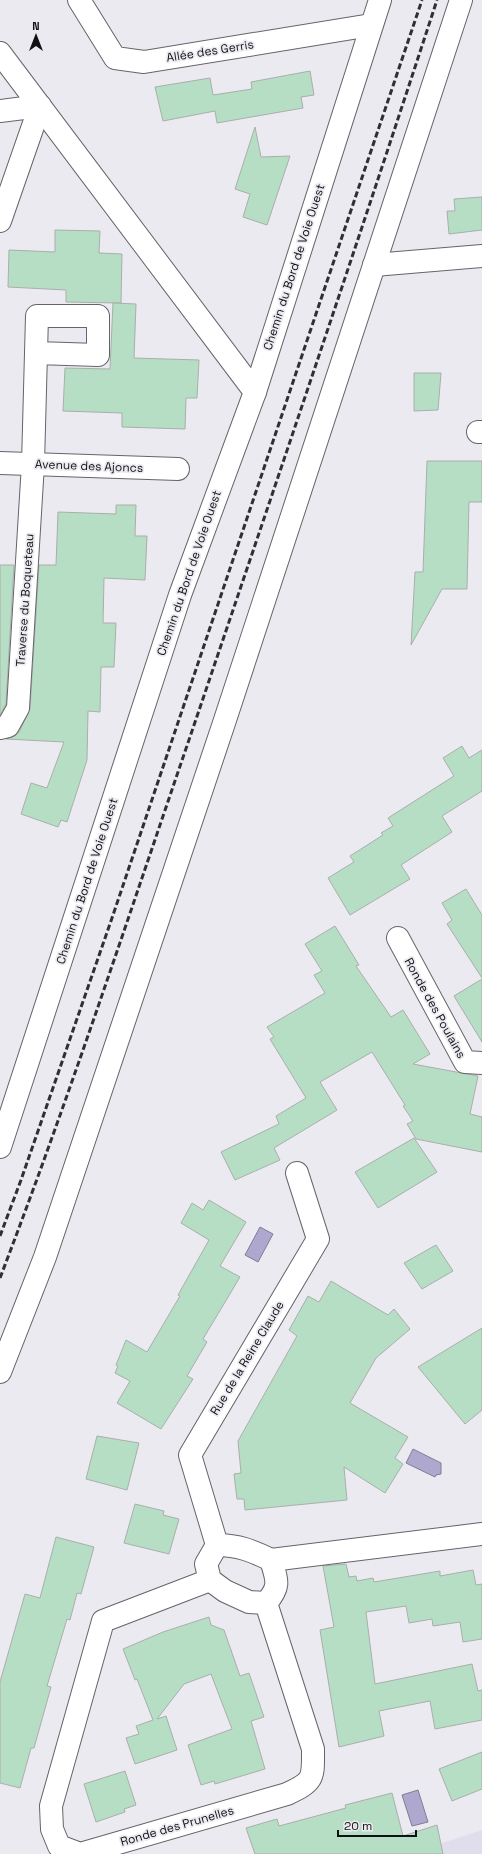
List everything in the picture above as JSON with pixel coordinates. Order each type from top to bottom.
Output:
[{"type":"street","name":"Allée des Gerris","points":[[79,0],[115,58],[144,62],[371,25]]},
{"type":"street","name":"Chemin du Bord de Voie Ouest","points":[[0,1147],[180,595],[255,392],[380,0]]},
{"type":"street","points":[[0,1372],[48,1250],[222,728],[461,0]]},
{"type":"street","points":[[0,53],[255,392]]},
{"type":"street","points":[[0,111],[40,106]]},
{"type":"street","points":[[0,221],[40,106]]},
{"type":"street","points":[[374,265],[482,256]]},
{"type":"street","name":"Traverse du Boqueteau","points":[[0,728],[8,726],[18,708],[33,464],[36,353]]},
{"type":"street","name":"Avenue des Ajoncs","points":[[0,463],[178,468]]},
{"type":"street","name":"Ronde des Poulains","points":[[398,938],[465,1062],[482,1063]]},
{"type":"street","name":"Rue de la Reine Claude","points":[[217,1545],[190,1455],[318,1240],[297,1173]]},
{"type":"street","points":[[271,1560],[277,1580],[275,1593],[266,1603],[249,1602],[225,1591],[210,1580],[206,1564],[217,1545],[233,1545],[252,1550],[271,1560],[482,1534]]},
{"type":"street","name":"Ronde des Prunelles","points":[[210,1580],[103,1621],[51,1806],[52,1829],[59,1846],[80,1854],[287,1794],[306,1786],[313,1773],[313,1748],[266,1603]]},
{"type":"shaded area","points":[[260,1227],[273,1234],[258,1262],[245,1255]]},
{"type":"shaded area","points":[[413,1449],[441,1463],[441,1474],[436,1475],[435,1477],[406,1463]]},
{"type":"shaded area","points":[[418,1790],[428,1822],[412,1826],[402,1795]]},
{"type":"shaded area","points":[[482,1830],[482,1854],[409,1854]]},
{"type":"building","points":[[310,71],[314,95],[301,97],[303,108],[217,123],[215,111],[163,121],[155,87],[210,78],[213,95],[252,89],[251,82]]},
{"type":"building","points":[[255,127],[261,157],[290,156],[267,225],[243,217],[250,194],[235,189]]},
{"type":"building","points":[[482,197],[482,230],[449,234],[447,211],[455,211],[454,199]]},
{"type":"building","points":[[55,230],[100,231],[99,253],[122,254],[121,303],[66,302],[66,290],[8,287],[9,250],[55,252]]},
{"type":"building","points":[[113,303],[136,304],[134,358],[199,360],[197,398],[186,398],[185,429],[122,427],[122,413],[63,411],[65,368],[110,369]]},
{"type":"building","points":[[414,373],[441,373],[438,410],[414,411]]},
{"type":"building","points":[[427,461],[482,461],[482,502],[469,502],[467,589],[442,589],[411,645],[415,572],[423,572]]},
{"type":"building","points":[[116,505],[136,505],[135,536],[147,536],[145,580],[104,578],[103,623],[116,623],[114,667],[101,667],[100,712],[88,711],[87,760],[67,822],[61,820],[58,827],[21,814],[31,783],[47,788],[64,742],[6,739],[15,736],[19,732],[30,709],[39,565],[56,565],[58,512],[116,514]]},
{"type":"building","points":[[0,565],[14,565],[6,704],[0,715]]},
{"type":"building","points":[[462,746],[469,758],[482,750],[482,791],[442,816],[452,832],[401,865],[410,879],[350,915],[328,878],[354,862],[350,856],[383,835],[381,833],[393,826],[388,818],[454,776],[443,758]]},
{"type":"building","points":[[466,889],[482,915],[482,978],[447,924],[452,920],[442,903]]},
{"type":"building","points":[[335,926],[359,965],[356,966],[391,1017],[403,1010],[430,1054],[413,1064],[478,1076],[470,1114],[482,1117],[482,1152],[416,1139],[407,1124],[413,1121],[403,1106],[405,1105],[372,1052],[320,1082],[337,1110],[274,1148],[280,1160],[235,1180],[221,1152],[279,1124],[276,1116],[306,1098],[270,1039],[274,1037],[267,1027],[325,993],[314,975],[322,971],[305,944]]},
{"type":"building","points":[[482,979],[482,1042],[454,996]]},
{"type":"building","points":[[414,1138],[437,1172],[378,1208],[355,1172]]},
{"type":"building","points":[[209,1200],[246,1222],[220,1266],[240,1277],[203,1339],[207,1342],[187,1376],[193,1379],[161,1429],[117,1403],[130,1381],[115,1373],[118,1366],[116,1365],[126,1340],[147,1352],[180,1296],[178,1295],[209,1240],[181,1223],[192,1203],[203,1210]]},
{"type":"building","points":[[436,1245],[453,1271],[422,1289],[404,1263]]},
{"type":"building","points":[[331,1281],[388,1315],[394,1309],[410,1329],[376,1358],[350,1403],[408,1437],[395,1458],[403,1464],[385,1493],[344,1467],[347,1500],[245,1510],[244,1499],[237,1499],[234,1474],[241,1473],[238,1441],[297,1336],[289,1330],[308,1296],[319,1302]]},
{"type":"building","points":[[482,1328],[482,1410],[465,1424],[418,1367]]},
{"type":"building","points":[[97,1436],[139,1443],[127,1490],[86,1479]]},
{"type":"building","points":[[135,1504],[164,1511],[163,1515],[179,1519],[169,1554],[124,1543]]},
{"type":"building","points":[[56,1537],[94,1547],[81,1594],[77,1593],[70,1620],[67,1619],[47,1686],[51,1687],[34,1748],[31,1748],[20,1788],[0,1783],[0,1682],[25,1594],[40,1598]]},
{"type":"building","points":[[346,1564],[349,1577],[356,1576],[357,1581],[373,1578],[374,1582],[440,1571],[440,1576],[473,1570],[476,1585],[482,1584],[482,1639],[463,1642],[460,1622],[433,1626],[432,1619],[409,1623],[406,1606],[366,1612],[375,1684],[472,1664],[478,1691],[482,1690],[482,1720],[435,1729],[430,1701],[379,1711],[384,1736],[339,1747],[320,1630],[334,1627],[323,1566]]},
{"type":"building","points":[[209,1617],[211,1625],[224,1630],[240,1676],[249,1673],[264,1717],[251,1721],[265,1769],[215,1784],[214,1781],[201,1785],[188,1745],[232,1729],[211,1674],[184,1684],[157,1719],[166,1716],[177,1750],[135,1764],[126,1738],[139,1734],[136,1726],[153,1720],[137,1679],[135,1680],[123,1649],[163,1632]]},
{"type":"building","points":[[482,1752],[482,1789],[452,1801],[439,1769]]},
{"type":"building","points":[[125,1771],[136,1805],[124,1809],[125,1812],[96,1822],[84,1784]]},
{"type":"building","points":[[392,1793],[403,1836],[437,1825],[443,1854],[255,1854],[246,1828],[277,1819],[279,1826],[346,1808],[345,1805]]},
{"type":"railway","points":[[0,1236],[21,1180],[112,918],[422,0]]},
{"type":"railway","points":[[0,1278],[50,1143],[122,938],[437,0]]}]
